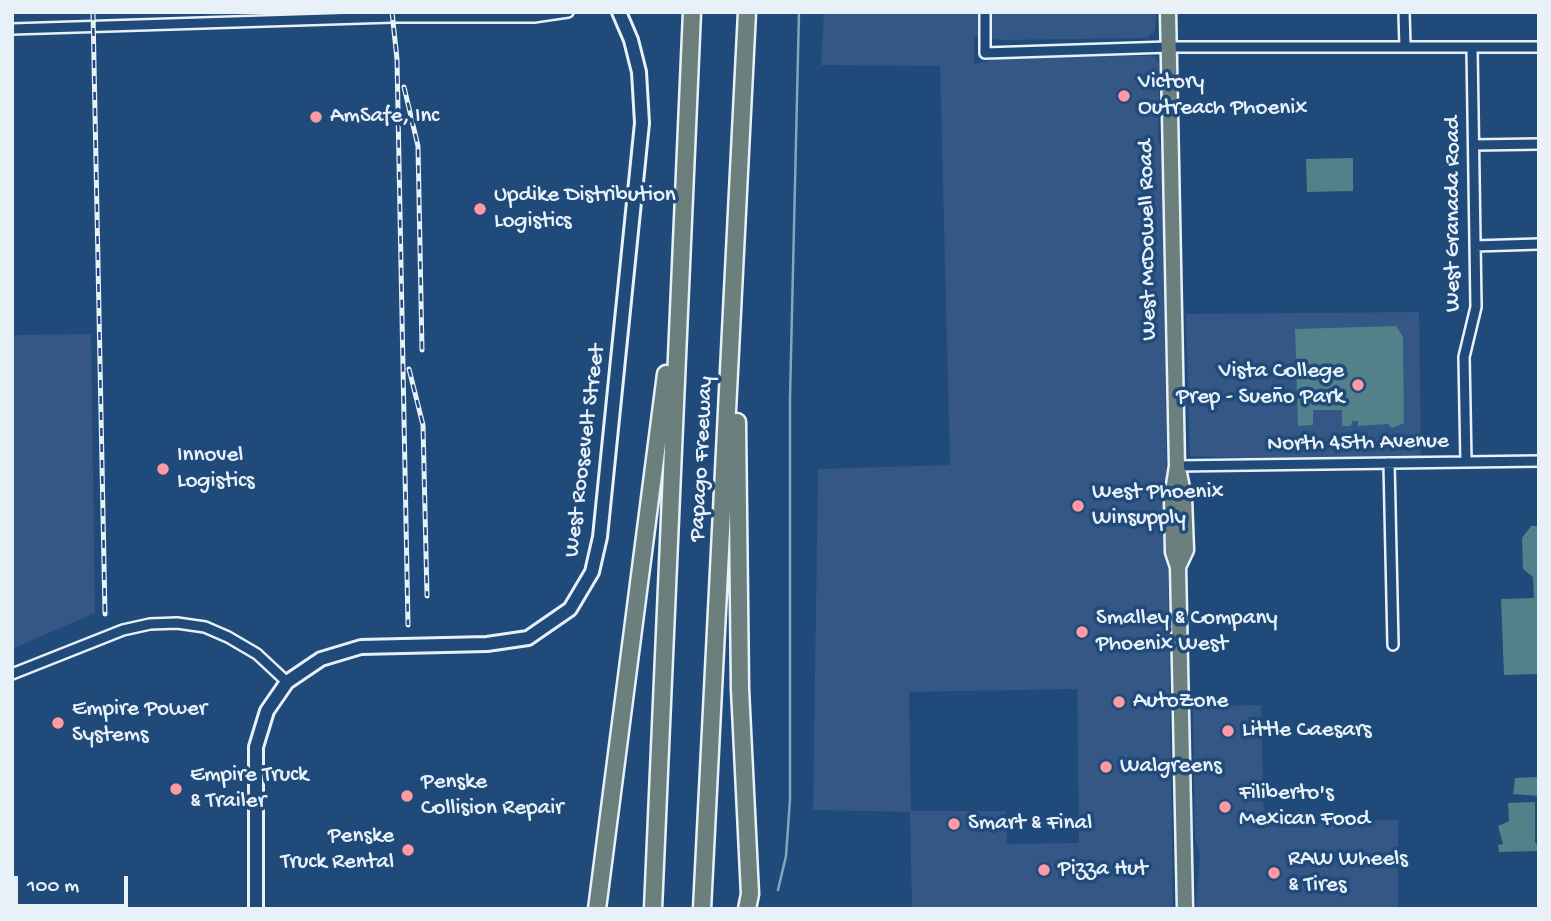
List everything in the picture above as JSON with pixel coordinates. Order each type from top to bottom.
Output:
[{"type":"highway","name":"Papago Freeway","points":[[653,909],[692,12]]},
{"type":"highway","name":"Papago Freeway","points":[[702,909],[747,12]]},
{"type":"highway","points":[[597,909],[679,281]]},
{"type":"highway","points":[[733,322],[738,450],[740,690],[750,894],[747,909]]},
{"type":"main road","name":"West McDowell Road","points":[[1168,12],[1177,466],[1184,498],[1186,550],[1178,567],[1185,909]]},
{"type":"street","points":[[12,29],[392,17],[534,17],[568,12]]},
{"type":"street","name":"West Roosevelt Street","points":[[256,909],[256,747],[267,711],[287,682],[321,659],[361,648],[486,644],[528,638],[570,609],[592,572],[600,537],[642,123],[639,72],[628,31],[619,12]]},
{"type":"street","points":[[985,12],[985,53],[1169,47],[1539,47]]},
{"type":"street","points":[[1404,12],[1405,47]]},
{"type":"street","name":"West Granada Road","points":[[1466,462],[1464,358],[1476,307],[1472,48]]},
{"type":"street","points":[[1474,145],[1539,144]]},
{"type":"street","points":[[1475,246],[1539,244]]},
{"type":"street","name":"North 45th Avenue","points":[[1177,466],[1539,461]]},
{"type":"street","points":[[1389,463],[1393,645]]},
{"type":"street","points":[[12,674],[123,630],[150,624],[177,623],[205,627],[228,637],[257,654],[287,682]]},
{"type":"shaded area","points":[[824,12],[1156,12],[1155,31],[1147,38],[1001,40],[974,36],[974,64],[1005,57],[1147,56],[1155,57],[1160,65],[1158,137],[1162,154],[1173,909],[912,909],[910,812],[813,810],[818,469],[950,465],[940,66],[821,65]],"holes":[[[1077,689],[1079,843],[1007,844],[1006,811],[911,811],[909,692]]]},
{"type":"shaded area","points":[[1419,312],[1421,457],[1298,460],[1190,456],[1186,314]]},
{"type":"shaded area","points":[[91,334],[95,613],[12,649],[12,335]]},
{"type":"shaded area","points":[[1261,705],[1264,821],[1398,820],[1398,909],[1199,909],[1196,906],[1200,854],[1195,839],[1193,706]]},
{"type":"green space","points":[[1353,158],[1353,191],[1307,192],[1306,159]]},
{"type":"green space","points":[[1396,326],[1403,337],[1404,423],[1392,428],[1388,424],[1358,426],[1358,421],[1352,421],[1351,426],[1342,426],[1342,410],[1313,410],[1313,425],[1298,426],[1295,329]]},
{"type":"green space","points":[[1531,526],[1539,526],[1539,674],[1504,675],[1501,599],[1534,598],[1533,577],[1523,569],[1522,538]]},
{"type":"green space","points":[[1539,777],[1539,796],[1513,794],[1515,778]]},
{"type":"green space","points":[[1535,802],[1535,841],[1539,851],[1499,852],[1498,845],[1503,844],[1498,826],[1509,821],[1508,803]]},
{"type":"waterway","points":[[778,890],[786,856],[790,799],[790,398],[799,12]]},
{"type":"railway","points":[[93,12],[105,614]]},
{"type":"railway","points":[[392,12],[397,59],[408,625]]},
{"type":"railway","points":[[404,87],[418,146],[422,350]]},
{"type":"railway","points":[[409,369],[423,425],[427,596]]},
{"type":"place","name":"Victory Outreach Phoenix","points":[[1124,96]]},
{"type":"place","name":"AmSafe, Inc","points":[[316,117]]},
{"type":"place","name":"Updike Distribution Logistics","points":[[480,209]]},
{"type":"place","name":"Vista College Prep - Sueño Park","points":[[1358,385]]},
{"type":"place","name":"Innovel Logistics","points":[[163,469]]},
{"type":"place","name":"West Phoenix Winsupply","points":[[1078,506]]},
{"type":"place","name":"Smalley & Company Phoenix West","points":[[1082,632]]},
{"type":"place","name":"AutoZone","points":[[1119,702]]},
{"type":"place","name":"Empire Power Systems","points":[[58,723]]},
{"type":"place","name":"Little Caesars","points":[[1228,731]]},
{"type":"place","name":"Walgreens","points":[[1106,767]]},
{"type":"place","name":"Empire Truck & Trailer","points":[[176,789]]},
{"type":"place","name":"Penske Collision Repair","points":[[407,796]]},
{"type":"place","name":"Filiberto's Mexican Food","points":[[1225,807]]},
{"type":"place","name":"Smart & Final","points":[[954,824]]},
{"type":"place","name":"Penske Truck Rental","points":[[408,850]]},
{"type":"place","name":"Pizza Hut","points":[[1044,870]]},
{"type":"place","name":"RAW Wheels & Tires","points":[[1274,873]]}]
